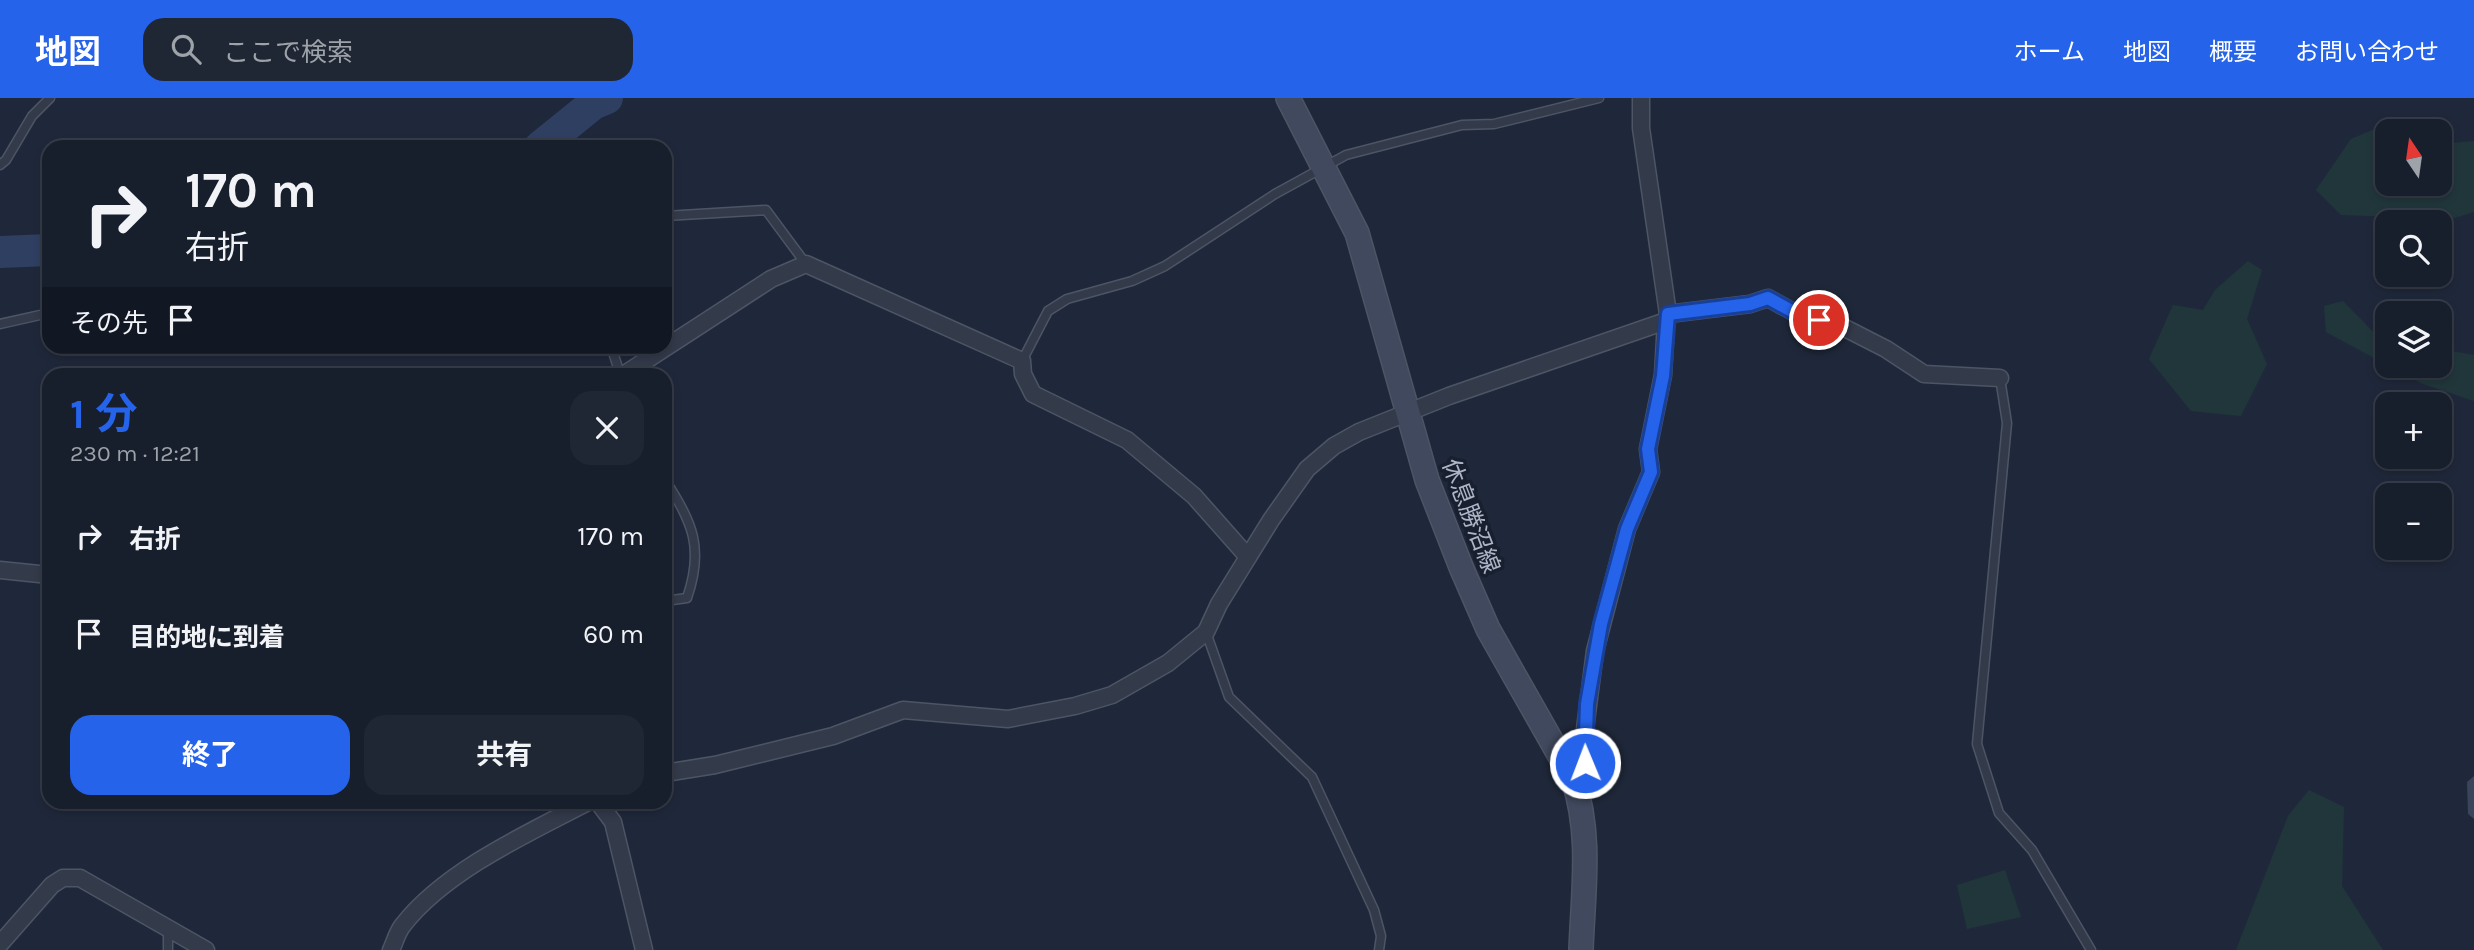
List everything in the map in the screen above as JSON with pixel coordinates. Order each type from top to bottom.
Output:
[{"type":"main road","name":"休息勝沼線","points":[[1288,98],[1357,233],[1427,480],[1488,629],[1576,786],[1585,836],[1581,950]]},
{"type":"street","points":[[1576,786],[1587,778],[1584,729],[1601,624],[1627,529],[1651,472],[1648,449],[1663,376],[1667,318],[1641,128],[1641,98]]},
{"type":"street","points":[[672,343],[771,279],[806,264],[1022,361],[1023,374],[1033,394],[1128,440],[1194,496],[1248,557]]},
{"type":"street","points":[[672,772],[715,765],[832,736],[903,710],[1008,719],[1075,706],[1112,695],[1168,663],[1206,632],[1248,557],[1307,469],[1334,446],[1408,412],[1667,318],[1750,304],[1768,298],[1799,315],[1839,325],[1886,349],[1924,374],[2000,378]]},
{"type":"street","points":[[632,368],[654,354]]},
{"type":"street","points":[[0,570],[42,574]]},
{"type":"street","points":[[391,950],[402,926],[454,878],[512,842],[575,809]]},
{"type":"street","points":[[603,809],[613,822],[644,950]]},
{"type":"street","points":[[0,944],[52,885],[63,878],[80,878],[206,950]]},
{"type":"lane","points":[[0,165],[6,160],[32,116],[50,98]]},
{"type":"lane","points":[[1022,361],[1048,311],[1067,299],[1132,281],[1165,266],[1275,194],[1346,155],[1462,125],[1494,124],[1600,98]]},
{"type":"lane","points":[[672,216],[766,210],[806,264]]},
{"type":"lane","points":[[0,324],[42,315]]},
{"type":"lane","points":[[2000,378],[2007,423],[1976,744],[2000,813],[2032,850],[2091,950]]},
{"type":"lane","points":[[672,491],[686,512],[696,546],[694,578],[687,598],[672,600]]},
{"type":"lane","points":[[1206,632],[1229,697],[1312,777],[1374,910],[1381,936],[1380,950]]},
{"type":"lane","points":[[168,927],[168,950]]},
{"type":"green space","points":[[2375,129],[2375,196],[2452,196],[2452,143],[2474,141],[2474,212],[2452,219],[2452,210],[2375,210],[2375,216],[2341,215],[2316,190],[2351,139]]},
{"type":"green space","points":[[2248,261],[2262,270],[2247,319],[2267,364],[2241,416],[2191,411],[2149,359],[2173,305],[2203,310],[2215,290]]},
{"type":"green space","points":[[2343,301],[2375,334],[2375,359],[2326,332],[2324,306]]},
{"type":"green space","points":[[2452,351],[2474,355],[2474,401],[2412,378],[2452,378]]},
{"type":"green space","points":[[2309,790],[2344,807],[2342,886],[2383,950],[2236,950],[2288,816]]},
{"type":"green space","points":[[2005,870],[2021,917],[1967,929],[1957,885]]},
{"type":"building","points":[[2474,776],[2474,819],[2468,814],[2467,782]]},
{"type":"waterway","points":[[549,140],[593,104],[607,98]]},
{"type":"waterway","points":[[0,252],[42,250]]},
{"type":"route","points":[[1585,763],[1584,729],[1601,624],[1627,529],[1651,472],[1648,449],[1663,376],[1668,314],[1750,304],[1768,298],[1799,315],[1819,320]]}]
